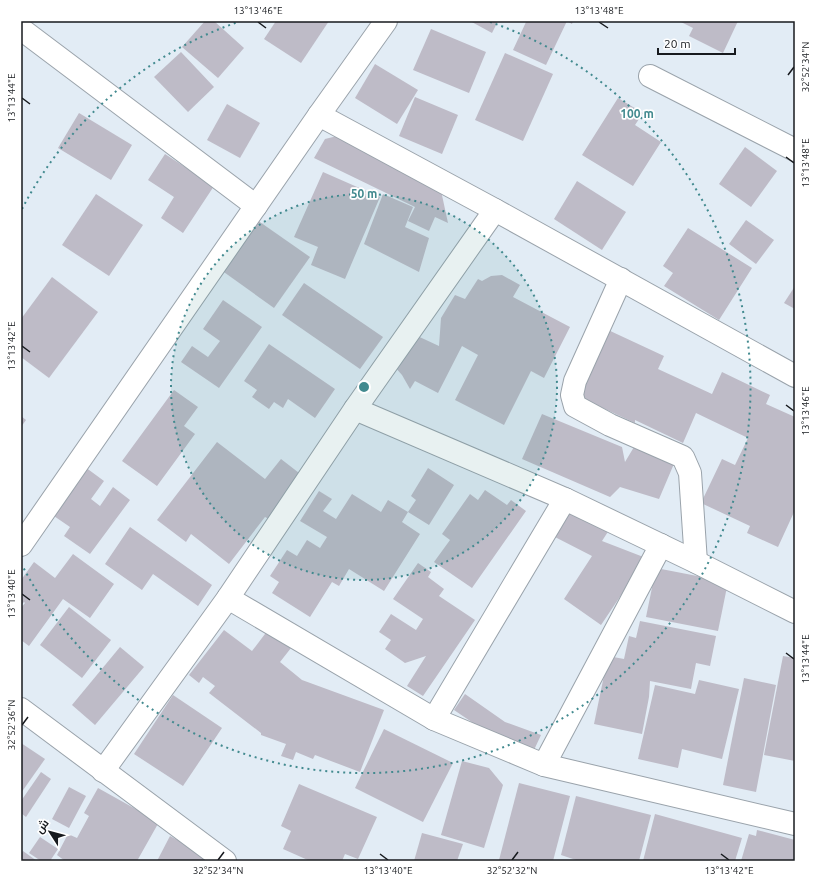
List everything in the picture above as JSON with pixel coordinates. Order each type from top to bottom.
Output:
[{"type":"street","points":[[21,545],[319,115],[386,21]]},
{"type":"street","points":[[21,29],[256,206]]},
{"type":"street","points":[[650,76],[795,150]]},
{"type":"street","points":[[319,115],[621,279],[795,376]]},
{"type":"street","points":[[103,771],[228,598],[356,409],[495,210]]},
{"type":"street","points":[[621,279],[576,381],[572,395],[575,406],[610,425],[683,457],[690,473],[696,562]]},
{"type":"street","points":[[356,409],[565,499],[696,562],[795,612]]},
{"type":"street","points":[[434,719],[565,499]]},
{"type":"street","points":[[544,765],[661,545]]},
{"type":"street","points":[[228,598],[434,719],[544,765],[795,824]]},
{"type":"street","points":[[21,709],[225,861]]},
{"type":"building","points":[[205,21],[214,21],[244,48],[218,78],[182,47]]},
{"type":"building","points":[[276,21],[329,21],[301,63],[264,39]]},
{"type":"building","points":[[470,21],[498,21],[492,33]]},
{"type":"building","points":[[524,21],[567,21],[546,65],[513,50],[526,22]]},
{"type":"building","points":[[679,21],[738,21],[723,53],[689,36],[693,28]]},
{"type":"building","points":[[431,29],[486,52],[469,93],[413,70]]},
{"type":"building","points":[[181,52],[214,87],[188,112],[154,77]]},
{"type":"building","points":[[505,53],[553,74],[523,141],[475,120]]},
{"type":"building","points":[[375,64],[418,90],[397,124],[355,98]]},
{"type":"building","points":[[415,97],[458,115],[442,154],[399,136]]},
{"type":"building","points":[[618,98],[643,113],[635,125],[661,142],[633,186],[582,155]]},
{"type":"building","points":[[227,104],[260,123],[240,158],[207,140]]},
{"type":"building","points":[[79,113],[132,145],[111,180],[58,148]]},
{"type":"building","points":[[341,135],[440,186],[448,223],[435,217],[429,231],[408,221],[415,207],[314,158],[325,139]]},
{"type":"building","points":[[745,147],[777,171],[751,207],[719,184]]},
{"type":"building","points":[[165,154],[214,186],[183,233],[161,218],[174,197],[148,180]]},
{"type":"building","points":[[323,172],[380,197],[345,279],[311,265],[318,247],[294,237]]},
{"type":"building","points":[[577,181],[626,212],[602,250],[554,219]]},
{"type":"building","points":[[96,194],[143,225],[109,276],[62,245]]},
{"type":"building","points":[[383,194],[413,207],[405,227],[429,238],[419,272],[364,244]]},
{"type":"building","points":[[257,220],[310,257],[274,308],[221,270]]},
{"type":"building","points":[[746,220],[774,240],[756,264],[729,244]]},
{"type":"building","points":[[688,228],[752,268],[719,320],[664,286],[673,273],[663,266]]},
{"type":"building","points":[[502,275],[520,285],[513,297],[570,327],[544,378],[531,371],[504,425],[455,400],[478,355],[462,346],[438,393],[415,381],[410,389],[402,375],[394,366],[411,333],[439,346],[441,318],[455,295],[465,299],[478,279],[482,281],[491,276]]},
{"type":"building","points":[[52,277],[98,312],[49,378],[21,357],[21,319]]},
{"type":"building","points":[[304,283],[383,337],[360,369],[282,315]]},
{"type":"building","points":[[795,286],[795,309],[784,303]]},
{"type":"building","points":[[223,300],[262,327],[219,388],[181,362],[192,346],[208,357],[220,341],[203,329]]},
{"type":"building","points":[[606,329],[664,356],[658,369],[712,394],[722,372],[770,395],[766,404],[795,417],[795,510],[778,547],[747,533],[750,526],[701,503],[722,459],[735,465],[748,438],[696,413],[683,443],[635,420],[635,423],[577,396]]},
{"type":"building","points":[[269,344],[335,389],[315,418],[288,399],[283,408],[274,402],[269,409],[252,397],[257,390],[244,381]]},
{"type":"building","points":[[174,390],[198,407],[184,426],[195,434],[157,486],[122,461]]},
{"type":"building","points":[[542,414],[622,447],[625,462],[637,442],[676,459],[659,499],[620,487],[610,497],[522,459]]},
{"type":"building","points":[[21,416],[26,420],[21,427]]},
{"type":"building","points":[[217,442],[265,479],[281,459],[303,476],[269,519],[265,517],[229,564],[191,534],[186,542],[157,520]]},
{"type":"building","points":[[85,467],[104,481],[91,499],[100,506],[113,487],[130,500],[90,554],[64,536],[70,527],[51,514]]},
{"type":"building","points":[[428,468],[454,485],[429,525],[408,512],[416,500],[411,496]]},
{"type":"building","points":[[485,490],[507,505],[511,500],[526,511],[472,588],[434,562],[450,540],[442,534],[470,494],[478,500]]},
{"type":"building","points":[[319,491],[332,499],[323,511],[336,519],[352,494],[381,512],[388,500],[408,512],[402,522],[420,534],[384,591],[349,569],[339,586],[332,582],[310,617],[272,593],[279,582],[270,576],[287,550],[297,556],[307,540],[320,548],[327,537],[300,521]]},
{"type":"building","points":[[570,510],[611,527],[602,541],[646,558],[601,625],[564,599],[592,556],[553,536]]},
{"type":"building","points":[[130,527],[212,585],[198,606],[153,574],[142,590],[105,564]]},
{"type":"building","points":[[73,554],[114,584],[90,618],[63,599],[29,646],[21,640],[21,608],[25,603],[24,602],[21,605],[21,580],[34,562],[55,578]]},
{"type":"building","points":[[418,563],[431,572],[428,577],[444,589],[439,596],[475,620],[423,696],[407,686],[426,656],[405,663],[385,649],[391,640],[379,632],[391,614],[416,630],[423,619],[393,599]]},
{"type":"building","points":[[656,568],[728,582],[718,631],[646,617]]},
{"type":"building","points":[[69,607],[111,640],[82,678],[40,645]]},
{"type":"building","points":[[640,621],[716,636],[710,666],[696,663],[691,689],[650,681],[649,697],[642,734],[594,724],[608,656],[624,659],[629,636],[636,638]]},
{"type":"building","points":[[224,630],[252,651],[268,630],[291,648],[280,662],[302,680],[384,710],[360,772],[315,755],[313,759],[296,752],[293,760],[281,756],[286,744],[261,735],[261,733],[209,693],[215,686],[203,677],[199,683],[189,675]]},
{"type":"building","points":[[120,647],[144,667],[95,725],[72,705]]},
{"type":"building","points":[[783,656],[795,658],[795,761],[764,755]]},
{"type":"building","points":[[744,678],[776,685],[756,792],[723,785]]},
{"type":"building","points":[[699,680],[739,689],[722,759],[682,749],[678,768],[638,759],[655,685],[695,694]]},
{"type":"building","points":[[465,694],[505,722],[541,735],[534,750],[482,729],[454,710]]},
{"type":"building","points":[[173,695],[222,728],[183,786],[134,754]]},
{"type":"building","points":[[384,729],[453,763],[423,822],[355,788]]},
{"type":"building","points":[[21,743],[45,759],[21,793]]},
{"type":"building","points":[[462,761],[489,768],[503,785],[484,848],[441,835]]},
{"type":"building","points":[[41,772],[51,779],[26,817],[21,813],[21,801]]},
{"type":"building","points":[[519,783],[570,796],[553,861],[499,860]]},
{"type":"building","points":[[299,784],[377,817],[358,859],[345,854],[342,861],[310,861],[283,849],[291,831],[281,826]]},
{"type":"building","points":[[69,787],[86,796],[69,828],[52,819]]},
{"type":"building","points":[[98,788],[159,822],[137,861],[65,861],[57,855],[68,834],[77,838],[89,816],[84,813]]},
{"type":"building","points":[[576,796],[651,815],[639,861],[579,861],[561,855]]},
{"type":"building","points":[[655,814],[742,838],[735,861],[643,861]]},
{"type":"building","points":[[757,830],[795,840],[795,861],[741,861],[749,834],[756,836]]},
{"type":"building","points":[[422,833],[463,844],[457,861],[414,861]]},
{"type":"building","points":[[170,836],[218,861],[157,861]]},
{"type":"building","points":[[40,837],[58,849],[50,861],[41,861],[29,853]]},
{"type":"building","points":[[23,851],[37,861],[21,861],[21,854]]}]
